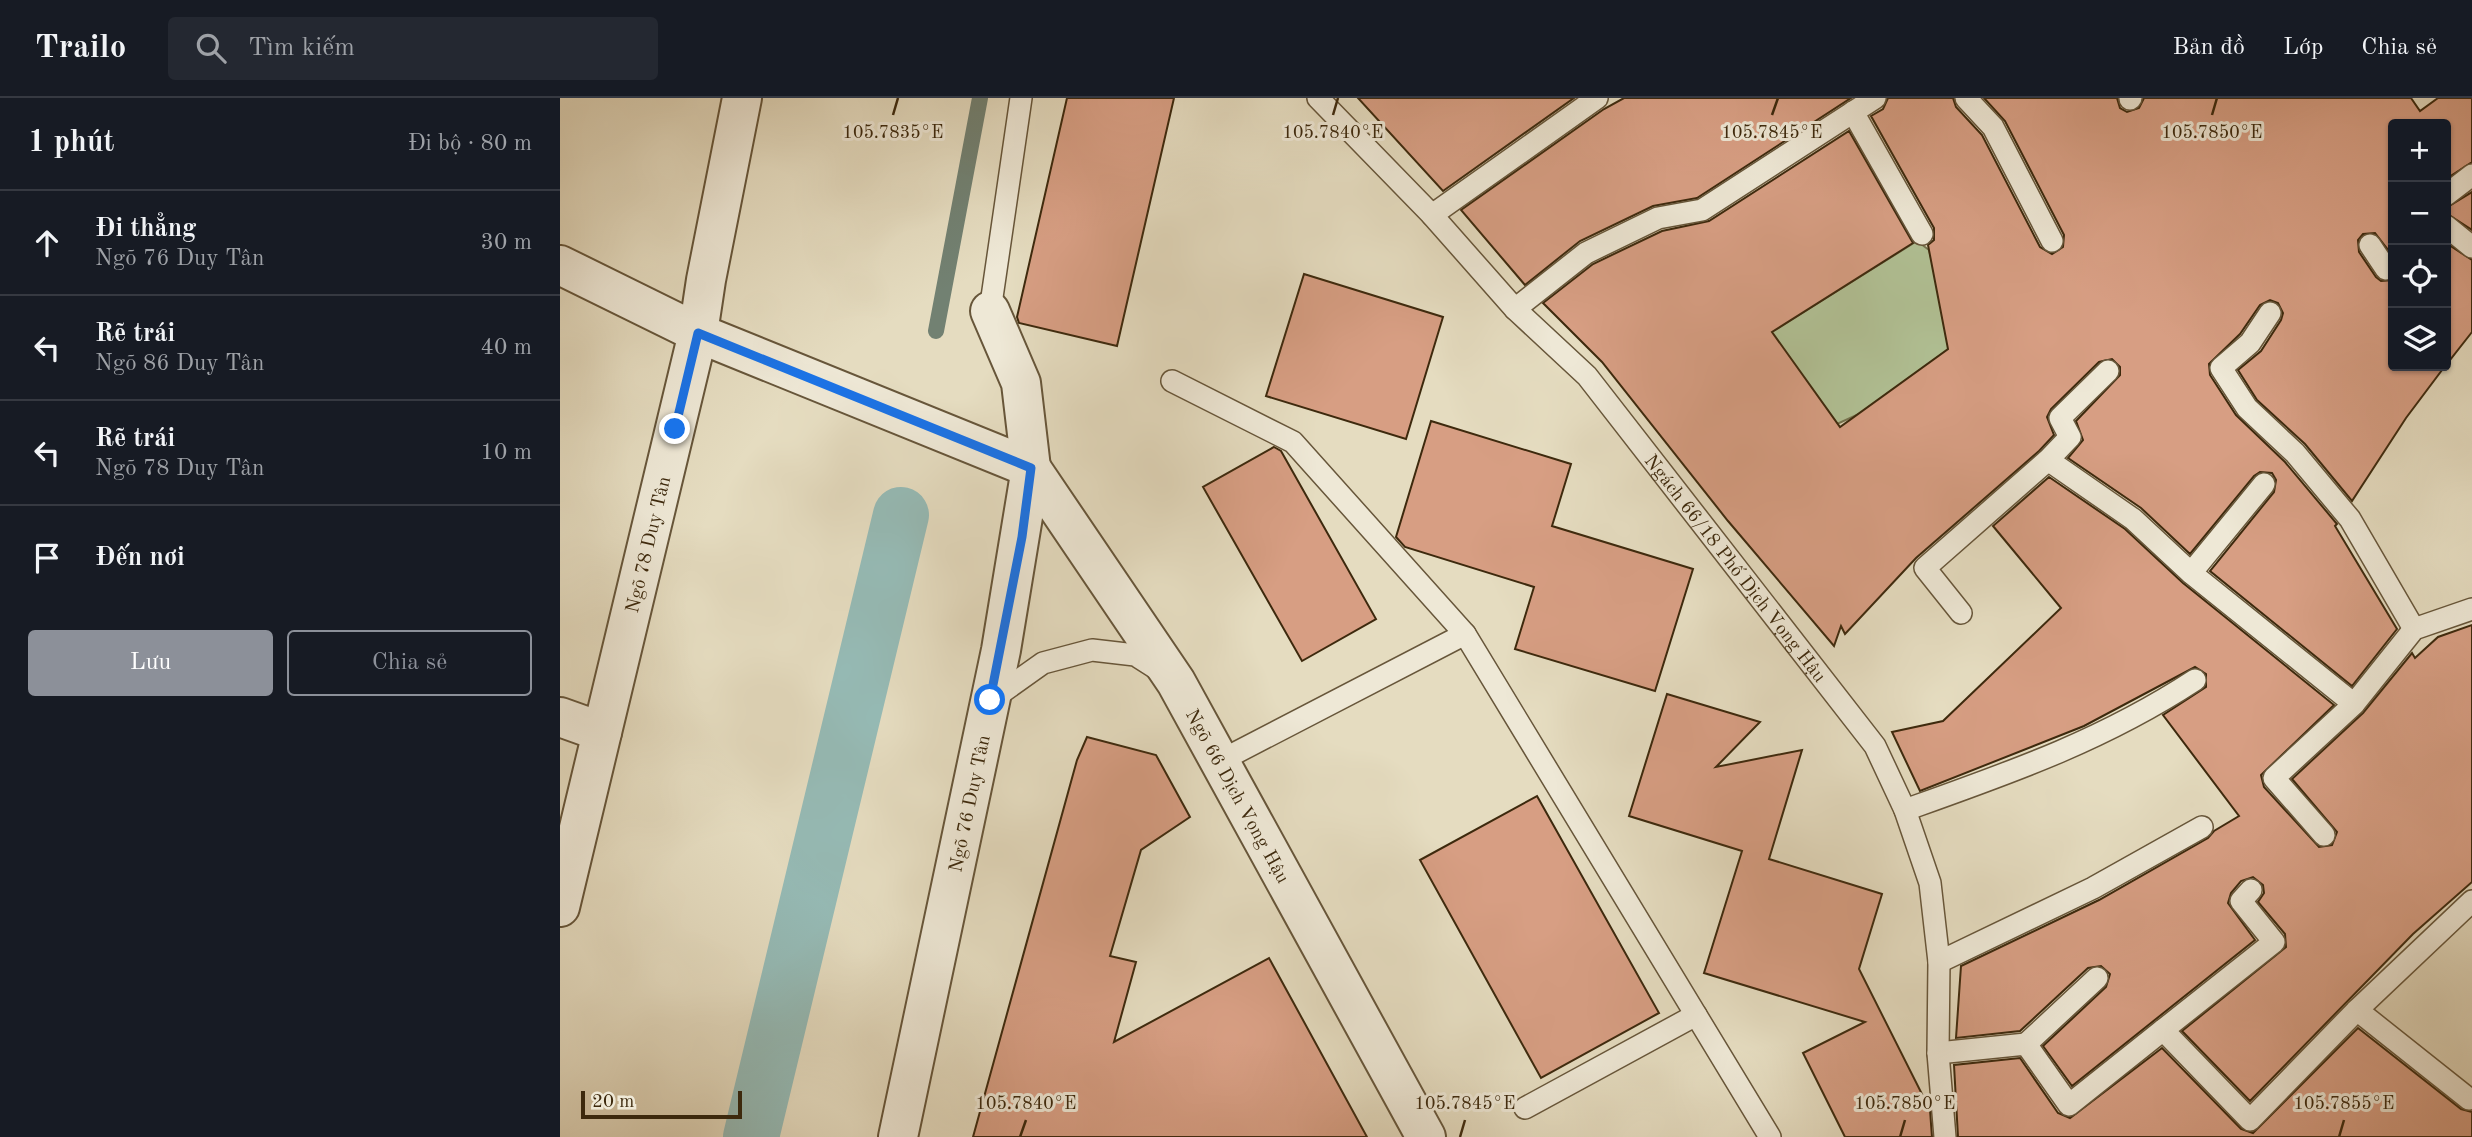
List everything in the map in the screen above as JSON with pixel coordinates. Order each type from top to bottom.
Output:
[{"type":"street","name":"Ngõ 78 Duy Tân","points":[[560,907],[698,333],[742,98]]},
{"type":"street","points":[[560,265],[698,333],[1031,468],[1021,383],[990,311]]},
{"type":"street","name":"Ngõ 66 Dịch Vọng Hậu","points":[[1031,468],[1176,682],[1426,1137]]},
{"type":"street","name":"Ngõ 76 Duy Tân","points":[[898,1137],[990,700],[1022,537],[1031,468]]},
{"type":"street","points":[[560,717],[602,732]]},
{"type":"lane","points":[[990,311],[1021,98]]},
{"type":"lane","name":"Ngách 66/18 Phố Dịch Vọng Hậu","points":[[1318,98],[1432,215],[1515,309],[1587,376],[1875,746],[1905,810],[1930,883],[1939,962],[1938,1053],[1945,1137]]},
{"type":"lane","points":[[1432,215],[1597,98]]},
{"type":"lane","points":[[1515,309],[1586,253],[1658,218],[1702,210],[1875,98]]},
{"type":"lane","points":[[1966,98],[1993,127],[2052,242]]},
{"type":"lane","points":[[1853,112],[1923,234]]},
{"type":"lane","points":[[2451,191],[2472,175]]},
{"type":"lane","points":[[2451,230],[2472,247]]},
{"type":"lane","points":[[2370,245],[2386,269],[2388,267]]},
{"type":"lane","points":[[2270,313],[2250,343],[2221,368],[2247,408],[2295,453],[2350,519],[2414,629]]},
{"type":"lane","points":[[1961,613],[1925,568],[2048,460],[2070,437],[2060,418],[2108,371]]},
{"type":"lane","points":[[1172,381],[1293,442],[1465,634],[1770,1137]]},
{"type":"lane","points":[[2048,460],[2133,519],[2191,573],[2354,704]]},
{"type":"lane","points":[[2191,573],[2263,484]]},
{"type":"lane","points":[[2324,835],[2274,778],[2354,704],[2414,629],[2472,610]]},
{"type":"lane","points":[[1220,761],[1465,634]]},
{"type":"lane","points":[[990,700],[1043,663],[1092,650],[1135,655],[1176,682]]},
{"type":"lane","points":[[1905,810],[2043,761],[2144,713],[2195,680]]},
{"type":"lane","points":[[1939,962],[2093,888],[2202,828]]},
{"type":"lane","points":[[2026,1045],[2069,1105],[2274,942],[2241,901],[2251,890]]},
{"type":"lane","points":[[2163,1030],[2245,1129],[2357,1010],[2472,901]]},
{"type":"lane","points":[[1938,1053],[2026,1045],[2098,978]]},
{"type":"lane","points":[[2357,1010],[2469,1099]]},
{"type":"lane","points":[[1525,1108],[1696,1015]]},
{"type":"green space","points":[[1917,241],[1929,250],[1953,346],[1859,414],[1837,424],[1714,298],[1773,331]]},
{"type":"building","points":[[1067,98],[1174,98],[1117,346],[1019,323],[1017,317]]},
{"type":"building","points":[[1358,98],[1574,98],[1443,191]]},
{"type":"building","points":[[1624,98],[1851,98],[1697,198],[1653,206],[1580,241],[1525,285],[1461,210],[1604,109]]},
{"type":"building","points":[[1888,98],[1953,98],[1956,107],[1982,135],[2040,247],[2052,254],[2063,247],[2064,235],[2005,121],[1984,98],[2117,98],[2120,108],[2127,112],[2139,108],[2144,98],[2411,98],[2420,111],[2438,98],[2472,98],[2472,162],[2451,176],[2451,119],[2388,119],[2388,250],[2375,233],[2363,234],[2358,240],[2359,252],[2376,277],[2381,281],[2388,280],[2388,371],[2441,371],[2406,418],[2352,501],[2305,444],[2257,400],[2238,370],[2261,351],[2281,320],[2283,313],[2278,303],[2270,300],[2260,305],[2240,334],[2209,364],[2210,375],[2236,415],[2285,462],[2337,524],[2335,526],[2397,629],[2352,686],[2210,571],[2274,492],[2276,480],[2272,473],[2260,472],[2254,476],[2190,554],[2141,508],[2068,458],[2083,440],[2076,421],[2120,375],[2120,367],[2112,359],[2099,362],[2051,409],[2047,417],[2054,435],[2039,451],[1916,558],[1845,634],[1841,626],[1834,646],[1728,521],[1602,362],[1543,303],[1593,264],[1662,231],[1709,221],[1849,131],[1913,243],[1772,332],[1840,427],[1948,349],[1928,245],[1934,240],[1934,228],[1871,116],[1883,109]]},
{"type":"building","points":[[2472,192],[2472,230],[2451,216],[2451,205]]},
{"type":"building","points":[[2451,246],[2472,260],[2472,332],[2451,359]]},
{"type":"building","points":[[1304,274],[1443,317],[1406,439],[1266,396]]},
{"type":"building","points":[[1431,421],[1571,464],[1552,526],[1693,569],[1655,691],[1515,649],[1534,587],[1405,547],[1396,537]]},
{"type":"building","points":[[1274,447],[1281,451],[1376,619],[1302,661],[1203,487]]},
{"type":"building","points":[[2049,477],[2125,529],[2183,583],[2334,705],[2261,775],[2264,787],[2319,847],[2332,845],[2337,832],[2292,779],[2363,713],[2412,653],[2415,658],[2438,637],[2472,625],[2472,882],[2413,934],[2250,1101],[2182,1031],[2286,947],[2285,934],[2258,902],[2264,893],[2263,885],[2253,877],[2241,881],[2231,893],[2228,903],[2255,940],[2072,1086],[2043,1046],[2106,987],[2110,974],[2101,966],[2088,968],[2020,1031],[1956,1038],[1961,966],[2099,900],[2208,838],[2214,831],[2239,816],[2163,715],[2206,687],[2206,674],[2195,667],[2084,726],[1920,791],[1892,732],[1943,721],[2061,608],[1993,526]]},
{"type":"building","points":[[1667,694],[1760,722],[1716,767],[1802,750],[1769,859],[1882,894],[1859,969],[1930,1110],[1932,1137],[1845,1137],[1803,1053],[1865,1022],[1704,973],[1742,851],[1629,816]]},
{"type":"building","points":[[1087,737],[1156,755],[1190,817],[1141,850],[1110,956],[1136,962],[1114,1042],[1269,958],[1367,1137],[973,1137],[1077,760]]},
{"type":"building","points":[[1537,796],[1659,1013],[1541,1078],[1420,860]]},
{"type":"building","points":[[2358,1028],[2461,1109],[2472,1112],[2472,1137],[1958,1137],[1954,1065],[2020,1058],[2058,1113],[2070,1118],[2162,1048],[2241,1129],[2253,1133]]},
{"type":"waterway","points":[[936,331],[980,98]]},
{"type":"waterway","points":[[751,1137],[901,515]]},
{"type":"route","points":[[675,429],[698,333],[1031,468],[1022,537],[1002,650],[990,700]]}]
